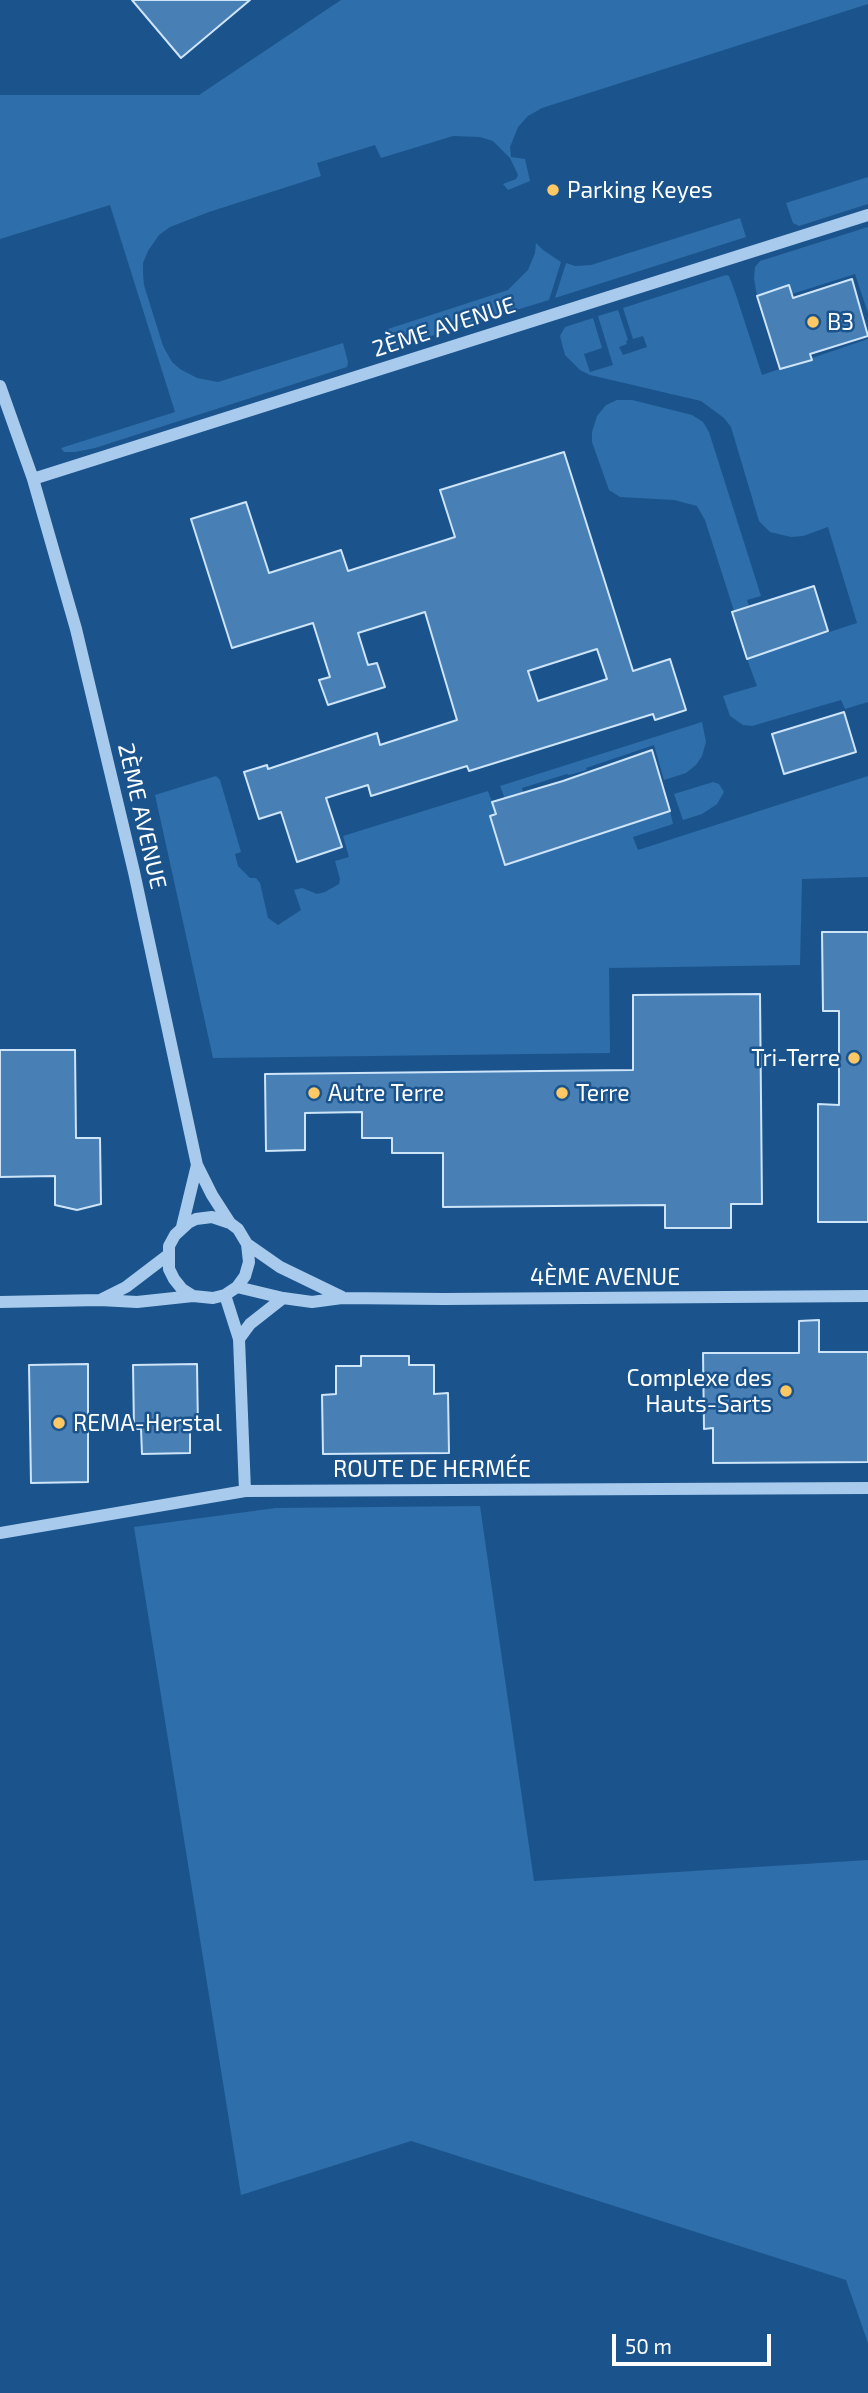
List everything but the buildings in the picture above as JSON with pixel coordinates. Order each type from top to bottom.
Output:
[{"type":"street","name":"2ÈME AVENUE","points":[[33,479],[868,215]]},
{"type":"street","name":"2ÈME AVENUE","points":[[0,386],[33,479],[76,629],[117,799],[197,1166],[230,1223]]},
{"type":"street","name":"2ÈME AVENUE","points":[[182,1227],[197,1166]]},
{"type":"street","points":[[193,1296],[182,1289],[169,1269],[168,1255],[175,1235],[195,1219],[212,1217],[230,1223]]},
{"type":"street","name":"4ÈME AVENUE","points":[[230,1223],[238,1229],[247,1244],[280,1267],[342,1298]]},
{"type":"street","points":[[0,1302],[137,1302],[193,1296],[213,1298],[225,1295],[237,1287],[245,1276],[249,1262],[247,1244]]},
{"type":"street","points":[[100,1300],[127,1287],[168,1255]]},
{"type":"street","name":"4ÈME AVENUE","points":[[237,1287],[312,1302],[342,1298],[868,1296]]},
{"type":"street","points":[[225,1295],[239,1339],[245,1491]]},
{"type":"street","points":[[239,1339],[250,1324],[283,1298]]},
{"type":"street","name":"ROUTE DE HERMÉE","points":[[0,1533],[245,1491],[868,1488]]},
{"type":"shaded area","points":[[341,0],[868,0],[868,4],[542,108],[528,116],[518,127],[510,147],[511,157],[525,159],[530,181],[508,190],[503,184],[516,179],[518,175],[510,158],[493,141],[480,137],[453,136],[381,158],[375,145],[317,163],[321,176],[170,227],[159,235],[148,251],[143,263],[143,274],[163,346],[172,362],[180,369],[197,378],[218,382],[343,343],[347,367],[95,448],[64,452],[61,448],[175,412],[110,205],[0,239],[0,95],[199,95]]},
{"type":"shaded area","points":[[868,177],[868,204],[799,226],[793,223],[786,203]]},
{"type":"shaded area","points":[[740,218],[746,237],[555,298],[566,263],[575,266],[591,265]]},
{"type":"shaded area","points":[[868,227],[868,313],[855,274],[792,294],[789,286],[757,296],[754,278],[755,267],[760,261]]},
{"type":"shaded area","points":[[536,243],[561,262],[549,300],[395,347],[388,329],[508,290],[528,270]]},
{"type":"shaded area","points":[[729,276],[735,292],[762,375],[868,339],[868,702],[845,709],[841,700],[752,726],[743,725],[730,716],[723,696],[757,686],[747,659],[857,623],[828,527],[803,536],[791,537],[770,532],[759,521],[731,427],[724,418],[701,401],[590,375],[580,370],[565,355],[560,336],[565,327],[593,318],[602,348],[584,354],[590,372],[613,365],[598,316],[618,310],[628,340],[627,344],[619,347],[623,355],[647,347],[643,336],[633,339],[623,308]]},
{"type":"shaded area","points":[[617,400],[632,400],[692,415],[703,422],[709,432],[761,596],[747,600],[749,606],[734,611],[705,520],[697,506],[674,500],[620,497],[609,490],[592,442],[592,432],[597,416],[606,405]]},
{"type":"shaded area","points":[[702,722],[706,742],[702,756],[686,773],[664,780],[654,745],[586,768],[587,770],[522,788],[528,807],[510,812],[500,786]]},
{"type":"shaded area","points":[[216,776],[220,780],[241,852],[235,854],[238,866],[250,878],[256,878],[260,883],[268,918],[278,925],[301,910],[294,890],[302,888],[317,894],[339,884],[335,861],[349,857],[343,836],[488,791],[496,814],[490,817],[505,865],[670,811],[673,824],[633,837],[638,850],[868,776],[868,877],[802,879],[800,965],[609,968],[610,1053],[213,1058],[155,795]]},
{"type":"shaded area","points":[[713,782],[719,784],[724,792],[717,804],[702,814],[683,820],[674,794]]},
{"type":"shaded area","points":[[480,1506],[534,1881],[868,1860],[868,2343],[846,2280],[411,2141],[241,2195],[134,1527],[276,1508]]},
{"type":"place","name":"Parking Keyes","points":[[553,190]]},
{"type":"place","name":"B3","points":[[813,322]]},
{"type":"place","name":"Tri-Terre","points":[[854,1058]]},
{"type":"place","name":"Autre Terre","points":[[314,1093]]},
{"type":"place","name":"Terre","points":[[562,1093]]},
{"type":"place","name":"Complexe des Hauts-Sarts","points":[[786,1391]]},
{"type":"place","name":"REMA-Herstal","points":[[59,1423]]}]
